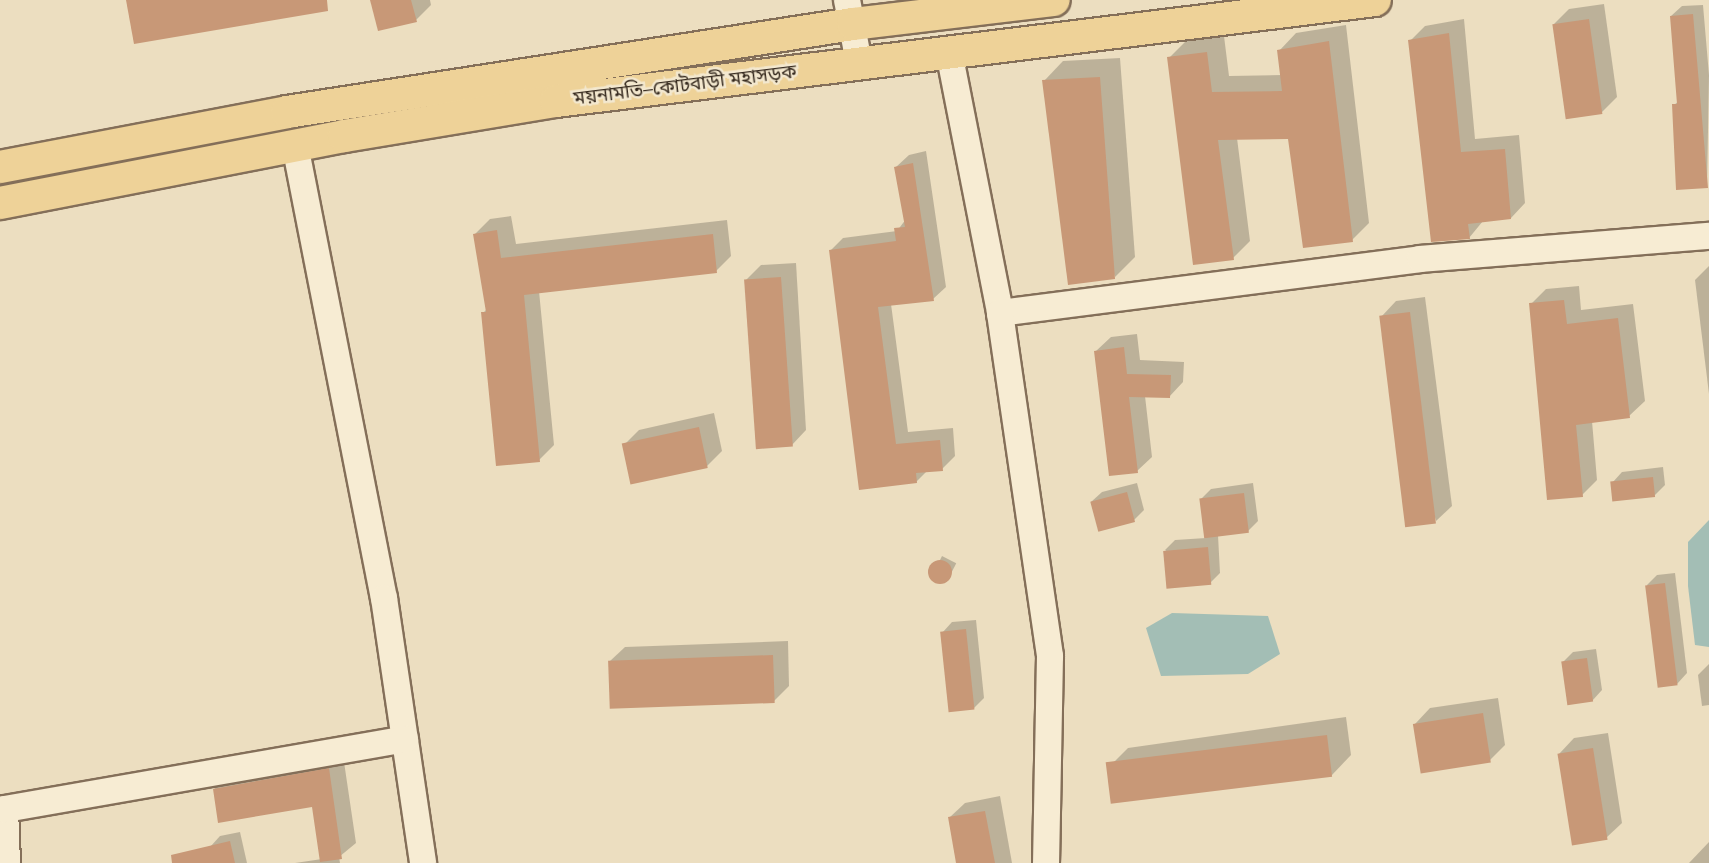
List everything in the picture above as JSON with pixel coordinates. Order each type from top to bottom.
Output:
[{"type":"main road","name":"ময়নামতি–কোটবাড়ী মহাসড়ক","points":[[0,167],[287,112],[850,12],[1054,0]]},
{"type":"main road","name":"ময়নামতি–কোটবাড়ী মহাসড়ক","points":[[0,203],[295,145],[556,101],[1375,0]]},
{"type":"street","points":[[850,12],[859,63]]},
{"type":"street","points":[[949,52],[1000,313],[1050,656],[1046,863]]},
{"type":"street","points":[[295,145],[384,598],[423,863]]},
{"type":"street","points":[[1000,313],[1420,259],[1709,236]]},
{"type":"street","points":[[7,863],[5,809],[405,738]]},
{"type":"water","points":[[1709,520],[1709,647],[1695,645],[1688,586],[1688,542]]},
{"type":"water","points":[[1172,613],[1268,616],[1280,654],[1248,674],[1161,676],[1146,628]]},
{"type":"building","points":[[126,0],[327,0],[328,11],[134,44]]},
{"type":"building","points":[[370,0],[411,0],[417,22],[378,31]]},
{"type":"building","points":[[1693,14],[1708,188],[1676,190],[1672,104],[1677,104],[1670,16]]},
{"type":"building","points":[[1589,19],[1602,114],[1566,119],[1552,24]]},
{"type":"building","points":[[1449,33],[1461,152],[1505,149],[1511,219],[1468,224],[1470,239],[1431,242],[1408,40]]},
{"type":"building","points":[[1329,41],[1353,242],[1303,248],[1288,139],[1218,140],[1234,260],[1193,265],[1167,57],[1207,52],[1212,92],[1282,91],[1277,50]]},
{"type":"building","points":[[1100,77],[1115,279],[1068,285],[1042,80]]},
{"type":"building","points":[[913,163],[934,301],[878,307],[896,444],[940,440],[943,471],[916,473],[917,483],[859,490],[829,250],[896,241],[894,228],[905,227],[894,167]]},
{"type":"building","points":[[497,230],[501,258],[713,234],[717,273],[524,295],[540,462],[496,466],[481,312],[486,312],[473,234]]},
{"type":"building","points":[[781,277],[793,447],[756,449],[744,280]]},
{"type":"building","points":[[1564,300],[1567,324],[1618,318],[1630,418],[1576,425],[1583,497],[1547,500],[1529,303]]},
{"type":"building","points":[[1410,312],[1436,523],[1405,527],[1379,316]]},
{"type":"building","points":[[1124,347],[1127,374],[1171,375],[1170,398],[1129,397],[1138,473],[1109,476],[1094,351]]},
{"type":"building","points":[[699,427],[708,468],[630,485],[622,443]]},
{"type":"building","points":[[1653,477],[1655,497],[1612,501],[1610,481]]},
{"type":"building","points":[[1127,492],[1135,522],[1098,532],[1090,502]]},
{"type":"building","points":[[1244,493],[1249,533],[1204,538],[1199,498]]},
{"type":"building","points":[[1208,547],[1211,585],[1166,589],[1163,551]]},
{"type":"building","points":[[940,560],[949,563],[952,572],[949,581],[940,584],[931,581],[928,572],[931,563]]},
{"type":"building","points":[[1665,583],[1678,685],[1658,688],[1645,585]]},
{"type":"building","points":[[966,629],[974,710],[949,712],[940,632]]},
{"type":"building","points":[[773,655],[775,703],[610,709],[608,661]]},
{"type":"building","points":[[1587,658],[1593,702],[1567,705],[1561,662]]},
{"type":"building","points":[[1483,713],[1491,762],[1421,773],[1413,724]]},
{"type":"building","points":[[1327,735],[1332,777],[1111,804],[1106,762]]},
{"type":"building","points":[[1593,748],[1608,840],[1572,845],[1557,754]]},
{"type":"building","points":[[329,768],[342,859],[320,862],[312,807],[218,823],[213,789]]},
{"type":"building","points":[[985,811],[995,863],[956,863],[948,817]]},
{"type":"building","points":[[230,841],[235,863],[172,863],[171,855]]}]
